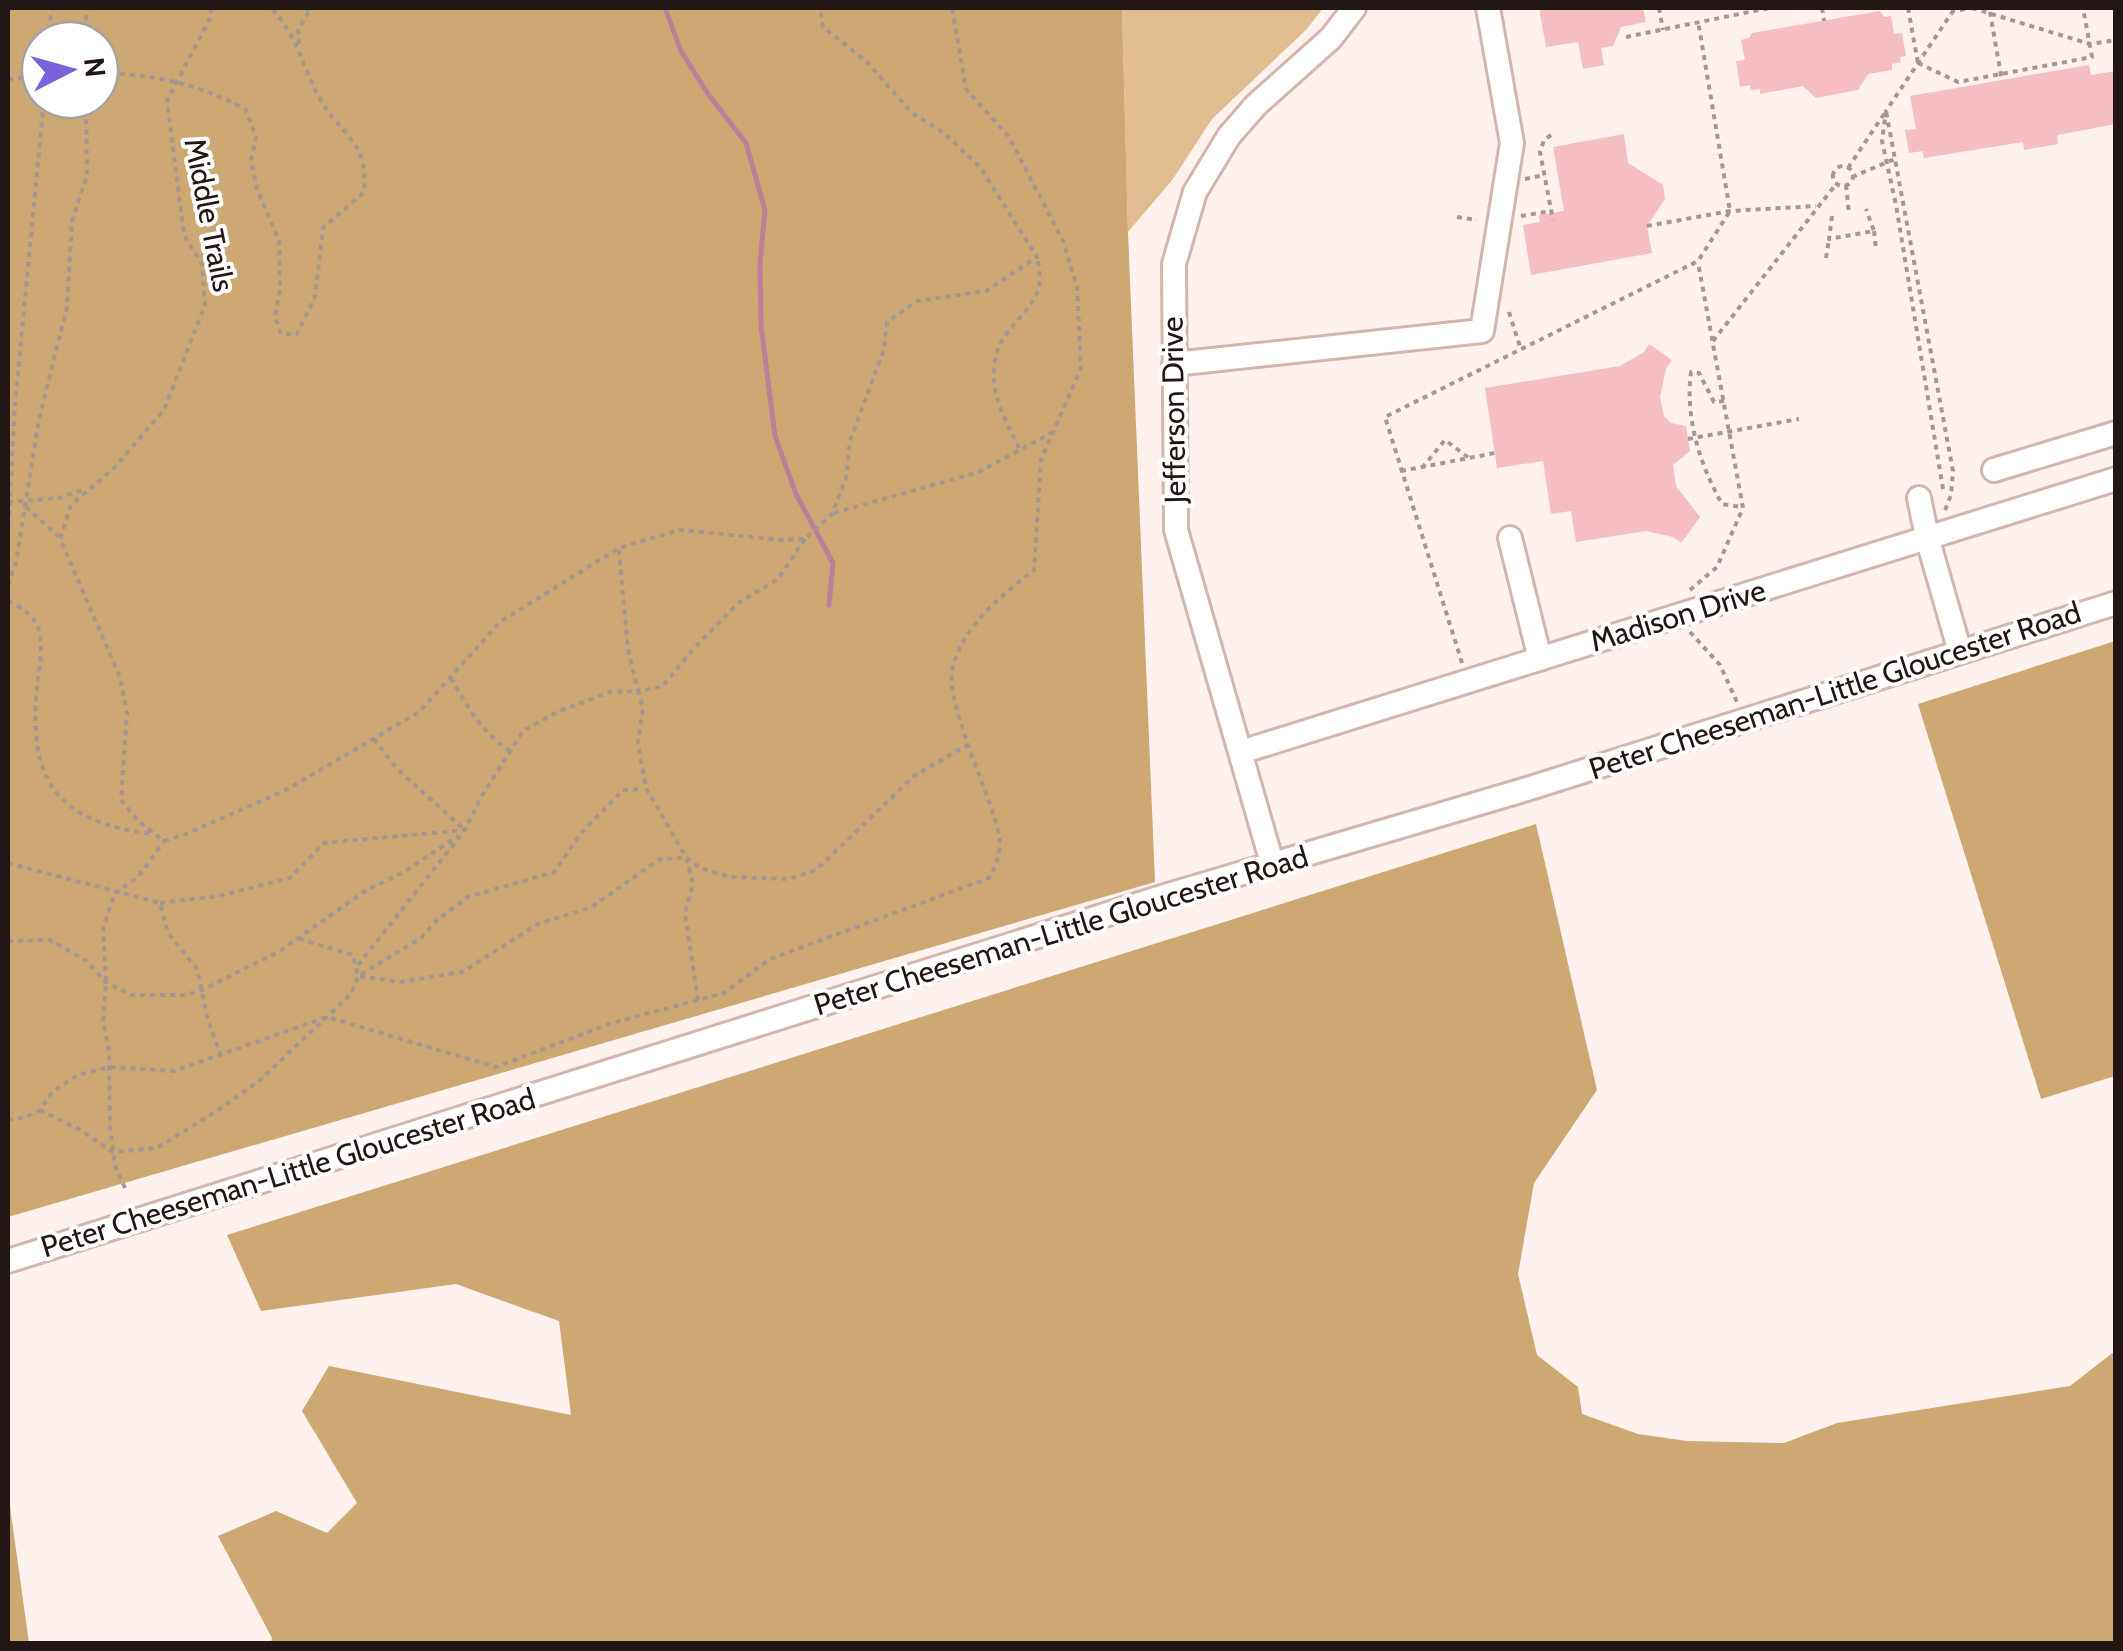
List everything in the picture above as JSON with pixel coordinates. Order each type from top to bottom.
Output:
[{"type":"street","name":"Jefferson Drive","points":[[1272,863],[1176,530],[1174,264],[1195,192],[1217,154],[1244,119],[1331,38],[1354,8]]},
{"type":"street","points":[[1174,364],[1482,331],[1512,143],[1488,8]]},
{"type":"street","points":[[1994,470],[2116,433]]},
{"type":"street","points":[[2032,458],[2040,502]]},
{"type":"street","name":"Madison Drive","points":[[1240,752],[2116,479]]},
{"type":"street","points":[[1920,498],[1927,538],[1960,652]]},
{"type":"street","points":[[1510,538],[1540,659]]},
{"type":"street","name":"Peter Cheeseman-Little Gloucester Road","points":[[8,1261],[1272,863],[1526,788],[2116,603]]},
{"type":"path","name":"Middle Trails","points":[[60,539],[72,505],[114,468],[164,410],[205,306],[202,264],[184,235],[167,101],[212,8]]},
{"type":"path","points":[[120,75],[146,76],[205,91],[246,110],[256,137],[251,160],[257,189],[278,240],[280,290],[276,318],[281,334],[298,334],[315,297],[323,228],[364,192],[366,171],[353,138],[320,99],[289,26],[271,8]]},
{"type":"path","points":[[295,8],[311,8]]},
{"type":"path","points":[[300,51],[298,30],[311,8]]},
{"type":"path","points":[[820,8],[823,27],[866,62],[912,113],[944,133],[980,167],[1036,257],[1040,273],[1036,294],[1007,329],[994,366],[998,405],[1020,450]]},
{"type":"path","points":[[8,1120],[40,1110],[53,1091],[78,1075],[110,1067],[174,1071],[327,1018],[496,1066],[612,1024],[724,992],[770,959],[990,878],[1002,856],[996,819],[959,715],[951,674],[967,634],[1004,594],[1034,570],[1041,460],[1081,368],[1078,287],[1063,241],[1009,137],[966,89],[952,8]]},
{"type":"path","points":[[1659,8],[1664,30]]},
{"type":"path","points":[[1626,37],[1769,8]]},
{"type":"path","points":[[1822,8],[1824,21]]},
{"type":"path","points":[[1908,8],[1918,63]]},
{"type":"path","points":[[1918,63],[1958,82],[2092,57],[2083,8]]},
{"type":"path","points":[[1848,168],[1953,9],[1990,12],[2090,44],[2116,40]]},
{"type":"path","points":[[1990,12],[2001,77]]},
{"type":"path","points":[[1474,664],[1464,667],[1384,417],[1698,261],[1730,212],[1698,22]]},
{"type":"path","points":[[1886,111],[1953,471],[1951,495],[1942,518],[1927,538]]},
{"type":"path","points":[[1886,111],[1882,141],[1943,488]]},
{"type":"path","points":[[8,536],[15,404],[42,120]]},
{"type":"path","points":[[8,585],[16,562],[40,419],[68,307],[72,222],[88,175],[87,120]]},
{"type":"path","points":[[1551,135],[1540,152],[1553,220]]},
{"type":"path","points":[[1849,212],[1846,184],[1852,177],[1897,158]]},
{"type":"path","points":[[1848,168],[1852,177]]},
{"type":"path","points":[[1837,184],[1833,176],[1836,169],[1848,168]]},
{"type":"path","points":[[1713,340],[1818,206],[1837,184],[1846,184]]},
{"type":"path","points":[[1647,226],[1730,212],[1818,206]]},
{"type":"path","points":[[1866,209],[1876,249]]},
{"type":"path","points":[[1826,258],[1832,216]]},
{"type":"path","points":[[1829,239],[1874,231]]},
{"type":"path","points":[[832,514],[846,478],[850,441],[884,349],[888,322],[918,301],[986,291],[1036,257]]},
{"type":"path","points":[[1698,261],[1744,508],[1717,567],[1680,599],[1691,633],[1726,674],[1738,705]]},
{"type":"path","points":[[1509,312],[1520,350]]},
{"type":"path","points":[[1724,401],[1714,402],[1698,372],[1690,372],[1692,439],[1722,504],[1744,508]]},
{"type":"path","points":[[1692,439],[1799,419]]},
{"type":"path","points":[[358,965],[465,830],[523,732],[557,712],[610,692],[662,687],[694,647],[737,604],[778,578],[806,539],[832,514],[979,472],[1053,432]]},
{"type":"path","points":[[1422,468],[1445,440],[1469,458]]},
{"type":"path","points":[[1401,471],[1495,453]]},
{"type":"path","points":[[9,502],[26,505],[92,487]]},
{"type":"path","points":[[26,505],[60,539],[120,677],[127,712],[121,800],[138,821],[165,840]]},
{"type":"path","points":[[124,1188],[115,1166],[110,1067],[103,1021],[103,930],[115,893],[138,877],[165,840],[286,790],[419,712],[500,622],[619,548],[680,530],[806,539]]},
{"type":"path","points":[[619,548],[628,650],[643,708],[638,743],[646,788],[686,857],[693,884],[686,913],[698,1001]]},
{"type":"path","points":[[8,601],[19,606],[37,625],[42,656],[37,736],[46,780],[69,808],[112,828],[156,834]]},
{"type":"path","points":[[451,678],[470,712],[510,752]]},
{"type":"path","points":[[374,738],[398,770],[465,830]]},
{"type":"path","points":[[358,976],[400,982],[462,972],[538,924],[592,907],[658,860],[686,857],[700,868],[730,877],[790,880],[816,870],[914,776],[969,744]]},
{"type":"path","points":[[358,976],[421,938],[437,920],[468,897],[554,872],[582,832],[622,790],[646,788]]},
{"type":"path","points":[[8,863],[160,903],[218,896],[290,878],[324,843],[465,830]]},
{"type":"path","points":[[8,940],[50,940],[85,960],[106,982],[131,994],[185,995],[202,990],[299,939],[366,891],[442,849],[465,830]]},
{"type":"path","points":[[160,903],[168,933],[197,969],[220,1055]]},
{"type":"path","points":[[40,1110],[114,1152],[157,1148],[186,1132],[259,1080],[350,994],[358,976],[358,965],[352,955],[299,939]]},
{"type":"shaded area","points":[[8,8],[1122,8],[1155,882],[8,1217]]},
{"type":"shaded area","points":[[1122,8],[1323,8],[1307,29],[1212,119],[1173,179],[1128,232]]},
{"type":"shaded area","points":[[2115,641],[2115,1076],[2041,1099],[1918,704]]},
{"type":"shaded area","points":[[1536,824],[1597,1090],[1534,1183],[1518,1274],[1537,1355],[1578,1387],[1582,1414],[1638,1434],[1687,1441],[1784,1443],[1837,1423],[2070,1386],[2115,1351],[2115,1643],[271,1643],[272,1638],[218,1536],[276,1511],[327,1533],[357,1503],[302,1411],[329,1366],[571,1415],[559,1321],[456,1284],[261,1311],[227,1235]]},
{"type":"shaded area","points":[[8,1492],[29,1643],[8,1643]]},
{"type":"building","points":[[1539,8],[1643,8],[1646,22],[1621,27],[1613,46],[1601,48],[1604,65],[1583,69],[1578,42],[1546,47]]},
{"type":"building","points":[[1880,11],[1884,17],[1891,16],[1894,34],[1902,33],[1906,56],[1892,64],[1892,70],[1868,74],[1858,90],[1816,98],[1803,86],[1760,94],[1760,89],[1751,90],[1750,85],[1740,87],[1736,61],[1745,60],[1741,40],[1752,33]]},
{"type":"building","points":[[2089,65],[2091,75],[2116,71],[2116,124],[2057,135],[2058,144],[2024,150],[2023,142],[1924,158],[1923,151],[1909,153],[1905,130],[1916,129],[1910,96]]},
{"type":"building","points":[[1624,134],[1628,163],[1663,185],[1665,199],[1647,226],[1652,253],[1531,275],[1523,225],[1540,222],[1539,215],[1564,211],[1553,147]]},
{"type":"building","points":[[1649,344],[1672,360],[1660,397],[1664,416],[1671,423],[1686,426],[1690,451],[1673,465],[1676,486],[1700,517],[1681,543],[1673,537],[1646,531],[1576,542],[1571,511],[1551,514],[1543,461],[1497,468],[1485,388],[1620,366],[1644,352]]},
{"type":"waterway","points":[[665,8],[681,51],[746,143],[765,210],[760,264],[761,325],[775,436],[796,494],[833,563],[829,605]]}]
